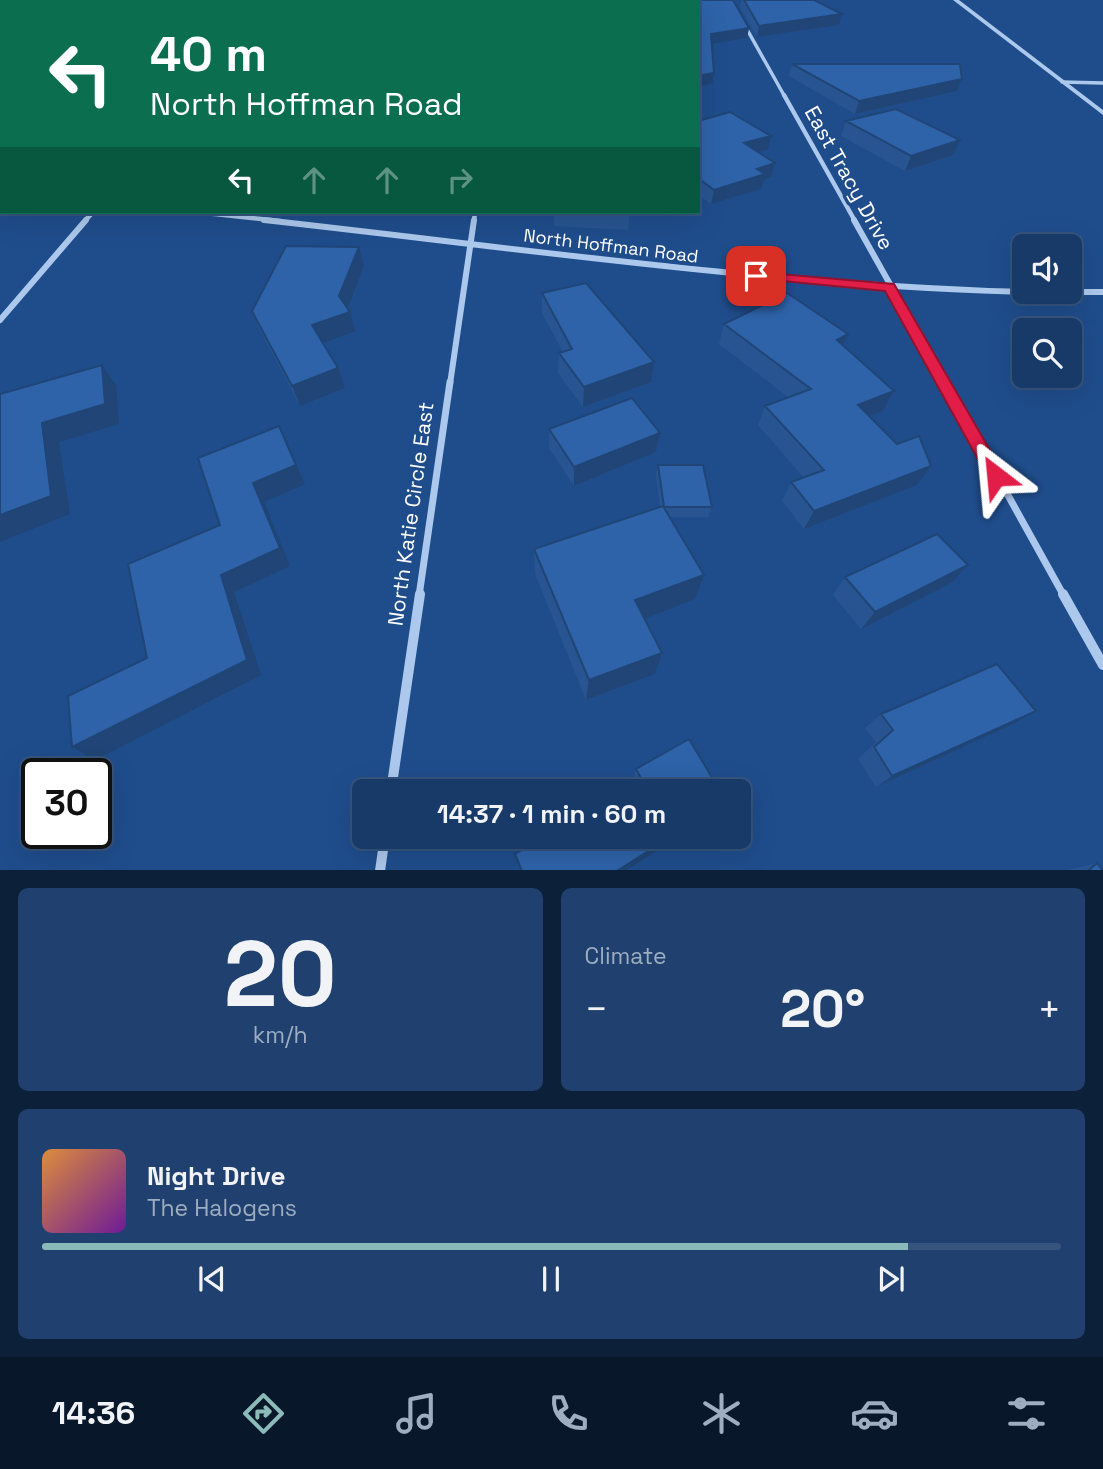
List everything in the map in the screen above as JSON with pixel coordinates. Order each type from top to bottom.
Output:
[{"type":"street","points":[[956,0],[1103,113]]},
{"type":"street","name":"East Tracy Drive","points":[[737,12],[1103,665]]},
{"type":"street","points":[[1062,82],[1103,83]]},
{"type":"street","points":[[0,320],[91,214]]},
{"type":"street","name":"North Hoffman Road","points":[[214,214],[677,269],[889,287],[1012,292]]},
{"type":"street","name":"North Katie Circle East","points":[[393,779],[475,214]]},
{"type":"street","points":[[1082,292],[1103,292]]},
{"type":"street","points":[[380,870],[383,849]]},
{"type":"building","points":[[700,0],[733,0],[749,28],[711,34],[714,73],[700,76]]},
{"type":"building","points":[[744,0],[814,0],[842,14],[759,26]]},
{"type":"building","points":[[792,64],[960,64],[962,79],[859,101]]},
{"type":"building","points":[[896,109],[960,140],[911,156],[846,121]]},
{"type":"building","points":[[730,112],[771,136],[744,143],[775,163],[757,169],[765,174],[714,190],[700,180],[700,120]]},
{"type":"building","points":[[286,246],[359,247],[339,296],[350,312],[312,325],[338,368],[292,386],[252,311]]},
{"type":"building","points":[[586,283],[654,362],[584,387],[559,353],[572,349],[542,293]]},
{"type":"building","points":[[787,293],[848,334],[837,340],[894,391],[858,405],[897,444],[919,436],[931,466],[814,511],[791,482],[824,470],[765,406],[811,389],[724,324]]},
{"type":"building","points":[[102,365],[105,404],[42,423],[51,496],[0,515],[0,394]]},
{"type":"building","points":[[632,398],[660,433],[574,467],[549,429]]},
{"type":"building","points":[[279,426],[296,465],[253,483],[280,548],[221,575],[247,660],[72,747],[68,696],[147,658],[128,564],[220,525],[198,458]]},
{"type":"building","points":[[658,465],[703,465],[712,507],[664,507]]},
{"type":"building","points":[[663,506],[704,575],[635,600],[662,653],[589,680],[534,549]]},
{"type":"building","points":[[937,534],[968,565],[875,612],[845,577]]},
{"type":"building","points":[[997,664],[1036,711],[892,776],[874,747],[893,730],[881,714]]},
{"type":"building","points":[[689,739],[713,779],[641,779],[636,769]]},
{"type":"building","points":[[524,849],[652,849],[619,870],[522,870],[515,854]]},
{"type":"building","points":[[1097,863],[1102,870],[1089,870]]},
{"type":"route","points":[[756,276],[889,287],[996,476]]}]
